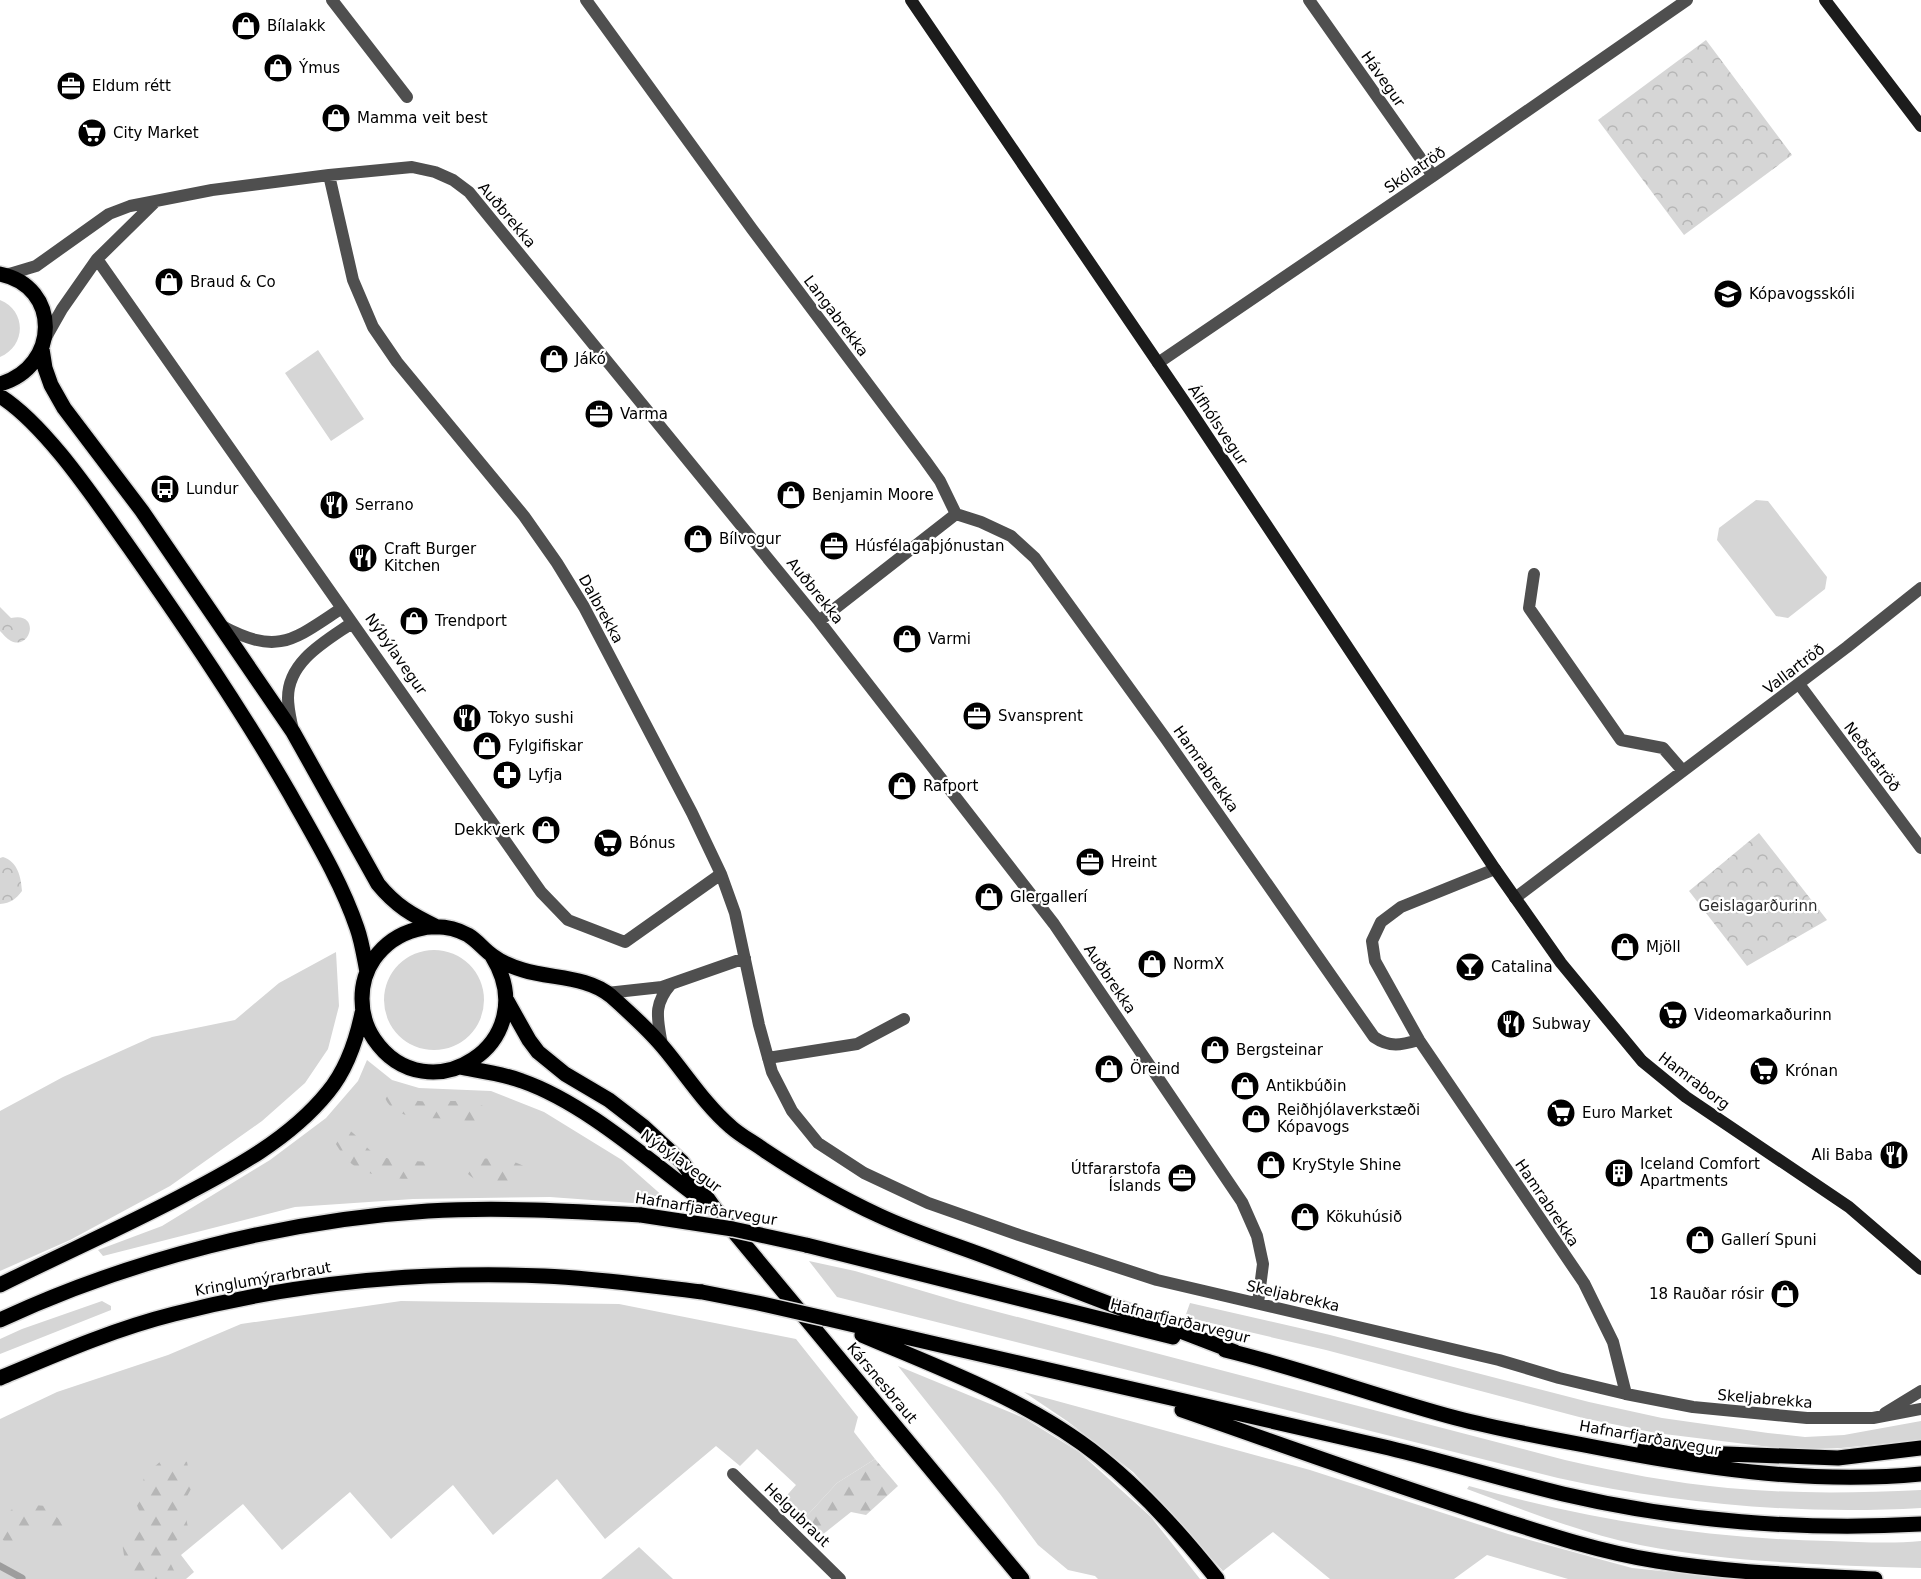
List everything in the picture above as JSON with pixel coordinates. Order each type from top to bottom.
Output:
[{"type":"main road","points":[[3,275],[22,283],[35,296],[43,312],[45,368],[51,385],[64,408],[142,511],[293,732],[378,884],[409,914],[436,927],[468,935],[485,948],[501,972],[506,999],[502,1024],[490,1046],[480,1055],[459,1067],[431,1071],[417,1070],[397,1061],[372,1037],[363,1010],[362,997],[367,972],[380,951],[395,939],[412,930],[436,927]]},
{"type":"main road","points":[[0,384],[19,377],[33,365],[44,344]]},
{"type":"main road","points":[[0,396],[27,418],[57,451],[99,505],[161,593],[262,745],[311,831],[344,896],[357,929],[367,972]]},
{"type":"main road","points":[[492,956],[523,970],[577,980],[607,993],[662,1046],[731,1127],[803,1175],[879,1215],[1235,1352]]},
{"type":"main road","name":"Nýbýlavegur","points":[[506,999],[538,1052],[565,1074],[609,1100],[644,1127],[682,1162],[715,1209]]},
{"type":"main road","points":[[0,1285],[199,1187],[243,1163],[277,1139],[311,1111],[342,1072],[357,1036],[363,1010]]},
{"type":"main road","name":"Nýbýlavegur","points":[[459,1067],[502,1074],[548,1091],[589,1115],[715,1209]]},
{"type":"main road","name":"Kársnesbraut","points":[[715,1209],[1022,1579]]},
{"type":"main road","name":"Hafnarfjarðarvegur","points":[[0,1320],[37,1302],[93,1281],[187,1252],[315,1224],[429,1211],[539,1210],[641,1215],[733,1229],[806,1245],[1235,1352],[1457,1418],[1532,1435],[1634,1455],[1740,1471],[1838,1478],[1921,1474]]},
{"type":"main road","name":"Kringlumýrarbraut","points":[[0,1378],[114,1332],[174,1314],[289,1290],[352,1282],[422,1277],[544,1276],[702,1292],[824,1318],[866,1332]]},
{"type":"main road","points":[[866,1332],[1405,1452],[1564,1494],[1621,1505],[1773,1524],[1831,1526],[1921,1524]]},
{"type":"main road","points":[[866,1332],[987,1388],[1072,1437],[1100,1457],[1131,1484],[1217,1579]]},
{"type":"main road","points":[[1111,1385],[1404,1488],[1570,1542],[1657,1561],[1702,1567],[1772,1575],[1875,1579]]},
{"type":"main road","points":[[1532,1435],[1700,1453],[1838,1458],[1921,1448]]},
{"type":"street","points":[[332,0],[407,97]]},
{"type":"street","name":"Langabrekka","points":[[586,0],[752,229],[925,460],[956,514]]},
{"type":"street","name":"Álfhólsvegur","points":[[911,0],[1158,363],[1495,869]]},
{"type":"street","name":"Hávegur","points":[[1309,0],[1433,176]]},
{"type":"street","name":"Skólatröð","points":[[1158,363],[1687,0]]},
{"type":"street","points":[[1825,0],[1921,126]]},
{"type":"street","name":"Auðbrekka","points":[[3,275],[36,266],[109,214],[130,206],[212,190],[412,167],[435,172],[453,180],[470,192],[819,621],[1054,924],[1242,1202],[1257,1236],[1263,1264],[1258,1303]]},
{"type":"street","name":"Dalbrekka","points":[[329,175],[353,280],[373,327],[397,362],[524,516],[584,606],[692,813],[721,874],[735,914],[745,958]]},
{"type":"street","points":[[44,344],[62,309],[98,260],[156,201]]},
{"type":"street","name":"Nýbýlavegur","points":[[98,260],[540,892],[568,920],[625,942],[721,874]]},
{"type":"street","points":[[819,621],[956,514]]},
{"type":"street","name":"Hamrabrekka","points":[[956,514],[981,522],[1011,536],[1035,558],[1166,739],[1374,1036],[1385,1044],[1399,1046],[1419,1040]]},
{"type":"street","points":[[1534,574],[1529,608],[1621,740],[1663,748],[1683,771]]},
{"type":"street","name":"Vallartröð","points":[[1515,898],[1799,684],[1921,588]]},
{"type":"street","points":[[222,626],[245,638],[274,643],[305,632],[342,608]]},
{"type":"street","points":[[293,732],[288,697],[296,670],[316,648],[352,623]]},
{"type":"street","name":"Neðstatröð","points":[[1799,684],[1921,848]]},
{"type":"street","name":"Hamrabrekka","points":[[1495,869],[1401,907],[1381,922],[1372,941],[1375,961],[1419,1040],[1584,1283],[1613,1342],[1626,1394]]},
{"type":"street","name":"Hamraborg","points":[[1495,869],[1562,963],[1642,1061],[1686,1097],[1848,1207],[1921,1269]]},
{"type":"street","points":[[607,993],[662,987],[745,958]]},
{"type":"street","name":"Skeljabrekka","points":[[745,958],[772,1072],[792,1111],[818,1143],[864,1173],[928,1203],[1157,1280],[1487,1358],[1626,1394],[1693,1407],[1806,1418],[1879,1417],[1921,1409]]},
{"type":"street","points":[[662,1046],[657,1016],[658,1004],[672,983]]},
{"type":"street","points":[[768,1058],[857,1044],[904,1019]]},
{"type":"street","name":"Skeljabrekka","points":[[1879,1417],[1920,1391]]},
{"type":"street","name":"Helgubraut","points":[[733,1474],[840,1579]]},
{"type":"green space","points":[[1706,40],[1792,155],[1684,235],[1598,120]]},
{"type":"green space","points":[[0,300],[15,312],[20,328],[15,345],[0,357]]},
{"type":"green space","points":[[318,350],[364,419],[331,441],[285,373]]},
{"type":"green space","points":[[1756,500],[1768,501],[1827,577],[1825,589],[1788,618],[1776,616],[1717,540],[1719,528]]},
{"type":"green space","points":[[0,607],[11,618],[20,617],[26,620],[30,631],[24,641],[18,643],[11,641],[0,631]]},
{"type":"green space","name":"Geislagarðurinn","points":[[1759,833],[1827,920],[1747,966],[1689,891]]},
{"type":"green space","points":[[3,857],[15,866],[20,875],[22,891],[13,900],[0,904],[0,858]]},
{"type":"green space","points":[[434,950],[453,954],[469,965],[480,981],[484,1000],[480,1019],[469,1035],[453,1046],[434,1050],[415,1046],[399,1035],[388,1019],[384,1000],[388,981],[399,965],[415,954]]},
{"type":"green space","points":[[336,952],[339,1006],[328,1049],[305,1083],[262,1121],[170,1186],[70,1240],[0,1271],[0,1111],[63,1077],[152,1037],[235,1020],[279,983]]},
{"type":"green space","points":[[367,1060],[392,1080],[419,1088],[491,1091],[544,1112],[622,1160],[674,1206],[550,1197],[413,1199],[295,1207],[103,1256],[98,1250],[162,1226],[270,1160],[326,1118],[358,1081]]},
{"type":"green space","points":[[391,1092],[419,1101],[475,1103],[490,1111],[489,1118],[470,1122],[405,1115],[390,1106],[385,1098]]},
{"type":"green space","points":[[343,1127],[378,1155],[391,1159],[428,1162],[434,1165],[436,1170],[423,1178],[412,1179],[376,1175],[359,1169],[348,1160],[334,1141],[336,1133]]},
{"type":"green space","points":[[470,1158],[512,1162],[525,1167],[526,1173],[522,1180],[513,1183],[475,1179],[464,1170],[463,1163]]},
{"type":"green space","points":[[809,1261],[855,1271],[960,1302],[1565,1460],[1666,1480],[1752,1490],[1873,1492],[1921,1490],[1921,1508],[1830,1510],[1739,1505],[1648,1495],[1558,1478],[837,1297]]},
{"type":"green space","points":[[102,1301],[111,1306],[111,1310],[0,1354],[0,1339]]},
{"type":"green space","points":[[401,1301],[619,1304],[796,1339],[858,1417],[854,1432],[875,1459],[837,1483],[803,1520],[781,1502],[796,1485],[757,1449],[740,1466],[716,1446],[605,1539],[557,1479],[493,1535],[453,1485],[391,1539],[350,1492],[282,1550],[243,1504],[181,1555],[194,1572],[186,1579],[0,1579],[0,1419],[57,1392],[168,1355],[241,1324]]},
{"type":"green space","points":[[1190,1303],[1330,1335],[1589,1402],[1662,1418],[1805,1437],[1844,1435],[1921,1421],[1921,1440],[1841,1448],[1804,1449],[1656,1433],[1583,1418],[1326,1350],[1185,1317]]},
{"type":"green space","points":[[898,1366],[1024,1418],[1079,1452],[1151,1517],[1200,1579],[1098,1579],[1095,1576],[1068,1570],[1038,1545]]},
{"type":"green space","points":[[1024,1392],[1310,1470],[1508,1534],[1632,1568],[1738,1579],[1568,1579],[1487,1555],[1454,1579],[1330,1579],[1273,1532],[1223,1571],[1133,1472],[1067,1421]]},
{"type":"green space","points":[[170,1453],[187,1462],[192,1487],[183,1504],[189,1532],[173,1543],[169,1560],[178,1579],[128,1579],[122,1543],[142,1518],[136,1503],[145,1475]]},
{"type":"green space","points":[[875,1459],[898,1486],[866,1515],[851,1512],[817,1539],[803,1520],[837,1483]]},
{"type":"green space","points":[[1469,1486],[1557,1508],[1693,1531],[1784,1539],[1921,1541],[1921,1568],[1745,1559],[1640,1545],[1553,1520],[1467,1489]]},
{"type":"green space","points":[[18,1504],[47,1506],[65,1526],[58,1538],[50,1537],[43,1531],[36,1531],[8,1545],[0,1537],[0,1520]]},
{"type":"green space","points":[[639,1547],[673,1579],[601,1579]]},
{"type":"waterway","points":[[0,1566],[22,1578]]},
{"type":"place","name":"Bílalakk","points":[[246,26]]},
{"type":"place","name":"Ýmus","points":[[278,68]]},
{"type":"place","name":"Eldum rétt","points":[[71,86]]},
{"type":"place","name":"Mamma veit best","points":[[336,118]]},
{"type":"place","name":"City Market","points":[[92,133]]},
{"type":"place","name":"Braud & Co","points":[[169,282]]},
{"type":"place","name":"Kópavogsskóli","points":[[1728,294]]},
{"type":"place","name":"Jákó","points":[[554,359]]},
{"type":"place","name":"Varma","points":[[599,414]]},
{"type":"place","name":"Lundur","points":[[165,489]]},
{"type":"place","name":"Benjamin Moore","points":[[791,495]]},
{"type":"place","name":"Serrano","points":[[334,505]]},
{"type":"place","name":"Bílvogur","points":[[698,539]]},
{"type":"place","name":"Húsfélagaþjónustan","points":[[834,546]]},
{"type":"place","name":"Craft Burger Kitchen","points":[[363,558]]},
{"type":"place","name":"Trendport","points":[[414,621]]},
{"type":"place","name":"Varmi","points":[[907,639]]},
{"type":"place","name":"Svansprent","points":[[977,716]]},
{"type":"place","name":"Tokyo sushi","points":[[467,718]]},
{"type":"place","name":"Fylgifiskar","points":[[487,746]]},
{"type":"place","name":"Lyfja","points":[[507,775]]},
{"type":"place","name":"Rafport","points":[[902,786]]},
{"type":"place","name":"Dekkverk","points":[[546,830]]},
{"type":"place","name":"Bónus","points":[[608,843]]},
{"type":"place","name":"Hreint","points":[[1090,862]]},
{"type":"place","name":"Glergallerí","points":[[989,897]]},
{"type":"place","name":"Mjöll","points":[[1625,947]]},
{"type":"place","name":"NormX","points":[[1152,964]]},
{"type":"place","name":"Catalina","points":[[1470,967]]},
{"type":"place","name":"Videomarkaðurinn","points":[[1673,1015]]},
{"type":"place","name":"Subway","points":[[1511,1024]]},
{"type":"place","name":"Bergsteinar","points":[[1215,1050]]},
{"type":"place","name":"Öreind","points":[[1109,1069]]},
{"type":"place","name":"Krónan","points":[[1764,1071]]},
{"type":"place","name":"Antikbúðin","points":[[1245,1086]]},
{"type":"place","name":"Euro Market","points":[[1561,1113]]},
{"type":"place","name":"Reiðhjólaverkstæði Kópavogs","points":[[1256,1119]]},
{"type":"place","name":"Ali Baba","points":[[1894,1155]]},
{"type":"place","name":"KryStyle Shine","points":[[1271,1165]]},
{"type":"place","name":"Iceland Comfort Apartments","points":[[1619,1173]]},
{"type":"place","name":"Útfararstofa Íslands","points":[[1182,1178]]},
{"type":"place","name":"Kökuhúsið","points":[[1305,1217]]},
{"type":"place","name":"Gallerí Spuni","points":[[1700,1240]]},
{"type":"place","name":"18 Rauðar rósir","points":[[1785,1294]]}]
